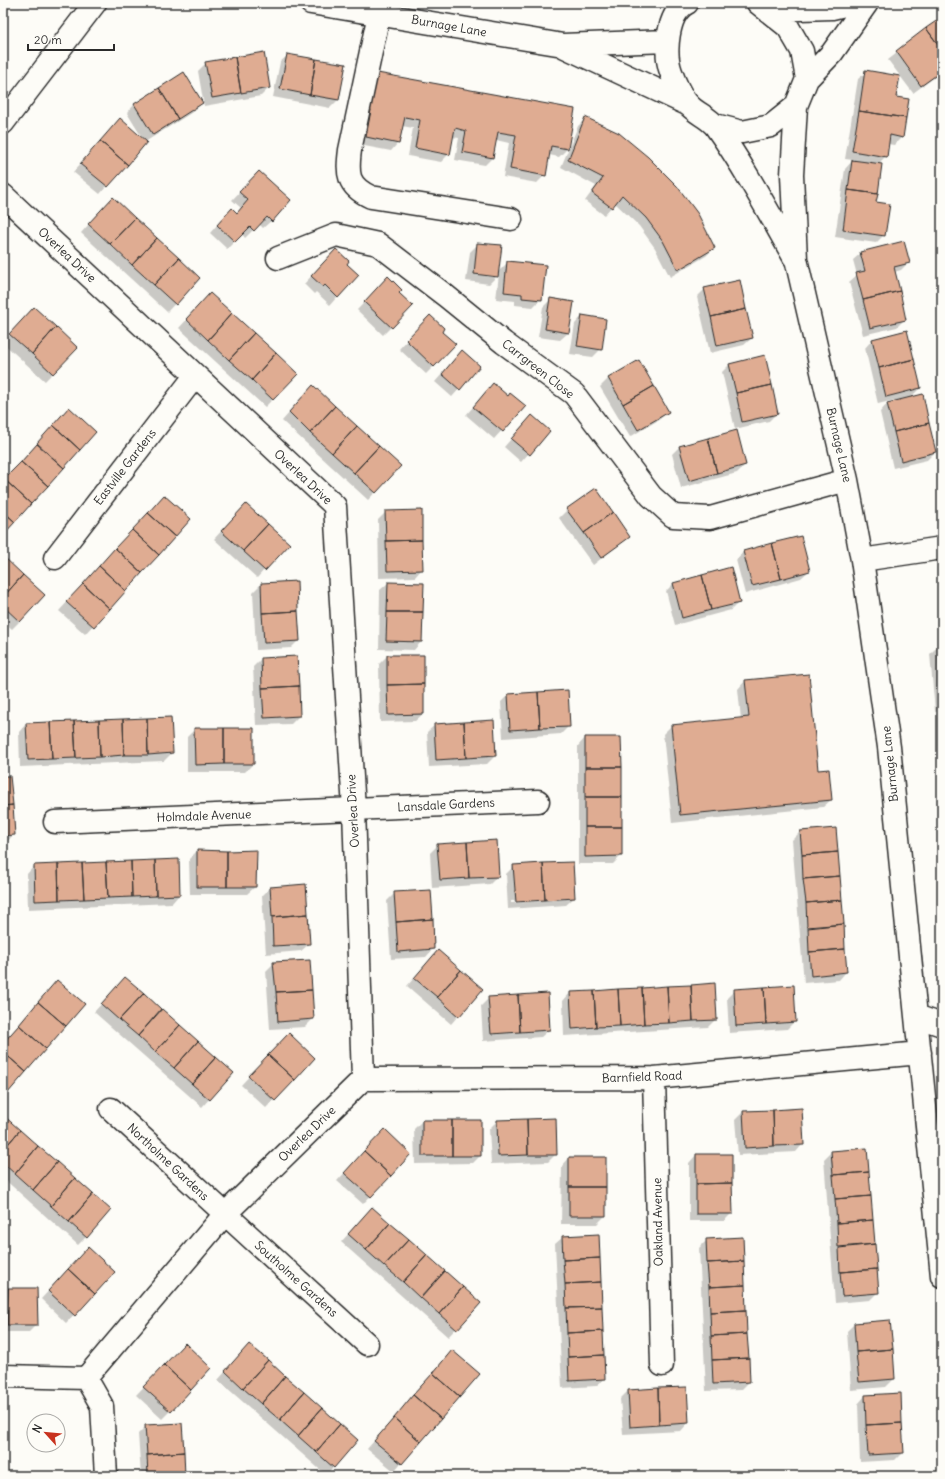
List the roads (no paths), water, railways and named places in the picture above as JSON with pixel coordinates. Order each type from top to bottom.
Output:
[{"type":"street","points":[[3,123],[95,3]]},
{"type":"street","name":"Burnage Lane","points":[[312,3],[563,45]]},
{"type":"street","points":[[762,6],[832,8],[853,3]]},
{"type":"street","points":[[807,79],[832,53],[867,3]]},
{"type":"street","name":"Burnage Lane","points":[[684,4],[672,20],[667,41],[670,71],[687,104],[715,125],[751,181],[796,259]]},
{"type":"street","points":[[762,6],[788,28],[802,50],[807,79]]},
{"type":"street","points":[[379,14],[350,150],[348,167],[352,184],[359,191],[371,197],[511,219]]},
{"type":"street","points":[[563,45],[667,41]]},
{"type":"street","points":[[563,45],[687,104]]},
{"type":"street","name":"Burnage Lane","points":[[807,79],[796,106],[792,175],[796,259],[847,480],[862,560],[889,747],[942,1276]]},
{"type":"street","name":"Burnage Lane","points":[[715,125],[742,132],[771,126],[796,106]]},
{"type":"street","name":"Overlea Drive","points":[[3,195],[335,506],[354,809],[363,1079],[225,1214],[86,1378]]},
{"type":"street","name":"Carrgreen Close","points":[[278,258],[336,235],[378,244],[504,343],[574,394],[650,496],[673,516],[710,518],[847,480]]},
{"type":"street","name":"Eastville Gardens","points":[[55,558],[195,376]]},
{"type":"street","points":[[862,560],[942,548]]},
{"type":"street","name":"Lansdale Gardens","points":[[354,809],[538,801]]},
{"type":"street","name":"Holmdale Avenue","points":[[55,822],[354,809]]},
{"type":"street","points":[[916,1016],[942,1025]]},
{"type":"street","name":"Barnfield Road","points":[[363,1079],[654,1078],[920,1053]]},
{"type":"street","name":"Oakland Avenue","points":[[654,1078],[662,1365]]},
{"type":"street","name":"Northolme Gardens","points":[[111,1109],[225,1214]]},
{"type":"street","name":"Southolme Gardens","points":[[225,1214],[367,1344]]},
{"type":"street","points":[[3,1376],[86,1378],[102,1406],[106,1476]]}]
